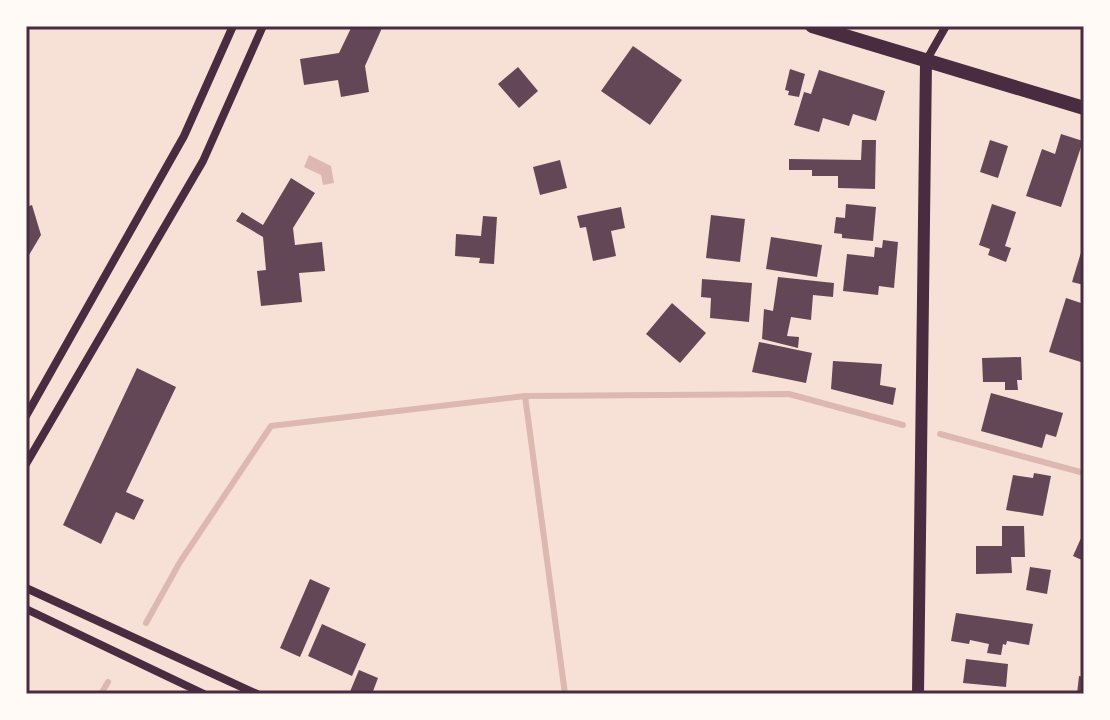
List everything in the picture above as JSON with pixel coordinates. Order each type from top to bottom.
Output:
[{"type":"main road","points":[[812,26],[1084,108]]},
{"type":"main road","points":[[918,694],[926,62]]},
{"type":"street","points":[[26,416],[184,136],[233,26]]},
{"type":"street","points":[[26,464],[203,161],[263,26]]},
{"type":"street","points":[[926,62],[946,26]]},
{"type":"street","points":[[26,588],[257,694]]},
{"type":"street","points":[[26,609],[204,694]]},
{"type":"shaded area","points":[[309,155],[331,166],[334,183],[323,185],[321,175],[304,167]]},
{"type":"building","points":[[352,26],[382,28],[365,66],[369,92],[341,97],[338,80],[304,85],[300,59],[339,53]]},
{"type":"building","points":[[633,46],[682,80],[650,125],[601,91]]},
{"type":"building","points":[[518,67],[538,91],[519,108],[498,84]]},
{"type":"building","points":[[790,69],[805,74],[799,97],[788,95],[789,91],[785,90]]},
{"type":"building","points":[[819,70],[885,91],[876,121],[853,114],[849,126],[823,118],[819,132],[794,125],[804,92],[811,94]]},
{"type":"building","points":[[1061,134],[1083,141],[1061,207],[1026,196],[1042,149],[1055,154]]},
{"type":"building","points":[[862,140],[876,140],[875,189],[838,188],[838,176],[812,176],[812,170],[789,170],[789,159],[861,160]]},
{"type":"building","points":[[990,140],[1008,146],[998,178],[980,172]]},
{"type":"building","points":[[560,160],[567,188],[540,195],[533,167]]},
{"type":"building","points":[[291,178],[315,193],[293,228],[295,245],[322,242],[325,271],[299,273],[302,302],[261,306],[257,271],[266,270],[263,237],[236,221],[242,212],[263,225]]},
{"type":"building","points":[[846,204],[876,207],[873,241],[842,238],[842,234],[834,233],[836,217],[845,218]]},
{"type":"building","points":[[992,204],[1016,212],[1005,246],[1011,248],[1006,262],[988,255],[990,249],[979,245]]},
{"type":"building","points":[[32,205],[41,235],[26,260],[26,207]]},
{"type":"building","points":[[621,207],[625,228],[611,231],[616,256],[593,261],[586,227],[580,228],[577,216]]},
{"type":"building","points":[[711,215],[745,219],[740,262],[706,258]]},
{"type":"building","points":[[483,216],[497,217],[494,264],[479,263],[480,258],[455,256],[456,234],[481,236]]},
{"type":"building","points":[[771,237],[822,245],[817,277],[766,269]]},
{"type":"building","points":[[883,240],[898,242],[894,288],[879,286],[878,295],[843,291],[847,254],[874,257],[875,247],[882,248]]},
{"type":"building","points":[[1084,246],[1084,285],[1072,282]]},
{"type":"building","points":[[778,277],[834,283],[833,297],[813,295],[811,320],[791,317],[787,336],[799,337],[798,348],[762,339],[764,309],[773,311]]},
{"type":"building","points":[[702,279],[752,283],[749,322],[710,318],[711,298],[701,297]]},
{"type":"building","points":[[1066,298],[1084,304],[1084,363],[1049,352]]},
{"type":"building","points":[[672,303],[706,333],[680,363],[646,334]]},
{"type":"building","points":[[759,342],[812,353],[806,383],[752,372]]},
{"type":"building","points":[[1021,357],[1022,380],[1017,380],[1018,390],[1005,390],[1005,382],[983,382],[982,358]]},
{"type":"building","points":[[833,361],[882,364],[880,385],[896,388],[893,405],[831,389]]},
{"type":"building","points":[[137,368],[176,387],[126,492],[144,500],[134,520],[116,512],[101,544],[63,525]]},
{"type":"building","points":[[991,393],[1063,413],[1056,437],[1046,434],[1042,448],[981,431]]},
{"type":"building","points":[[1034,473],[1051,476],[1043,516],[1006,510],[1013,475],[1033,478]]},
{"type":"building","points":[[1002,526],[1024,526],[1025,557],[1011,557],[1012,573],[976,574],[976,546],[1002,546]]},
{"type":"building","points":[[1081,538],[1084,539],[1084,561],[1073,556]]},
{"type":"building","points":[[1030,567],[1051,570],[1047,594],[1026,590]]},
{"type":"building","points":[[310,579],[330,588],[300,657],[280,648]]},
{"type":"building","points":[[956,613],[1033,624],[1029,645],[1007,641],[1006,645],[1003,644],[1001,655],[987,653],[989,644],[970,640],[969,644],[951,641]]},
{"type":"building","points":[[322,624],[366,644],[352,676],[308,656]]},
{"type":"building","points":[[966,659],[1008,664],[1006,687],[963,683]]},
{"type":"building","points":[[359,670],[378,678],[372,694],[349,694]]},
{"type":"building","points":[[1079,676],[1084,677],[1084,694],[1077,694]]},
{"type":"waterway","points":[[146,623],[180,562],[271,426],[525,396],[789,394],[903,425]]},
{"type":"waterway","points":[[525,396],[565,694]]},
{"type":"waterway","points":[[940,434],[1084,473]]},
{"type":"waterway","points":[[101,694],[108,682]]}]
